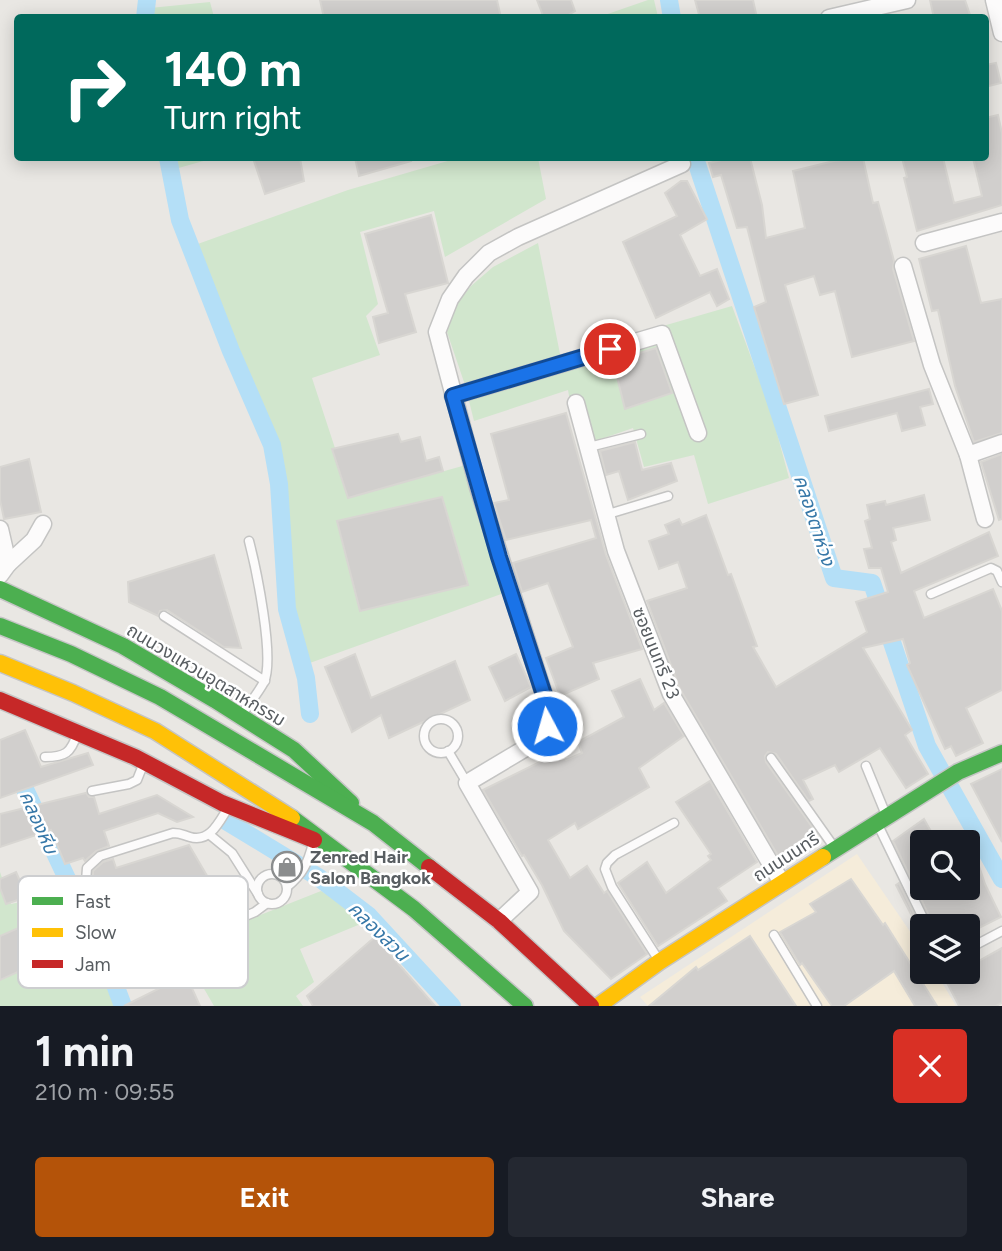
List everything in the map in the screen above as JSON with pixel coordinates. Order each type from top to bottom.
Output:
[{"type":"main road","name":"ถนนวงแหวนอุตสาหกรรม","points":[[0,589],[123,646],[294,750],[373,823],[499,921],[591,1006]]},
{"type":"main road","name":"ถนนวงแหวนอุตสาหกรรม","points":[[0,626],[71,654],[160,697],[373,823]]},
{"type":"main road","points":[[0,663],[148,728],[249,789],[339,850],[411,907],[524,1006]]},
{"type":"main road","points":[[0,700],[144,762],[230,806],[339,850]]},
{"type":"main road","name":"ถนนนนทรี","points":[[598,1006],[659,962],[943,781],[1002,753]]},
{"type":"street","points":[[846,14],[907,0]]},
{"type":"street","points":[[994,0],[1002,33]]},
{"type":"street","points":[[499,921],[530,892],[467,783],[534,743],[542,735],[550,719],[499,557],[453,396],[438,332],[450,299],[466,276],[489,253],[518,237],[682,164]]},
{"type":"street","points":[[924,243],[1002,222]]},
{"type":"street","points":[[903,267],[932,365],[968,455],[985,519]]},
{"type":"street","points":[[453,396],[662,334],[698,433]]},
{"type":"street","name":"ซอยนนทรี 23","points":[[576,403],[616,551],[671,694],[782,883]]},
{"type":"street","points":[[968,455],[1002,443]]},
{"type":"street","points":[[4,570],[34,540],[43,524]]},
{"type":"street","points":[[0,529],[4,570]]},
{"type":"lane","points":[[589,447],[641,434]]},
{"type":"lane","points":[[605,515],[668,496]]},
{"type":"lane","points":[[241,716],[265,681],[268,667],[261,587],[249,541]]},
{"type":"lane","points":[[931,594],[991,568],[997,571],[1002,582]]},
{"type":"lane","points":[[164,616],[265,681]]},
{"type":"lane","points":[[435,720],[450,722],[456,730],[455,745],[448,751],[432,750],[426,742],[427,727],[435,720]]},
{"type":"lane","points":[[45,757],[66,755],[72,749],[78,733]]},
{"type":"lane","points":[[448,751],[467,783]]},
{"type":"lane","points":[[771,758],[835,849]]},
{"type":"lane","points":[[92,791],[137,780],[144,762]]},
{"type":"lane","points":[[866,766],[881,820],[922,914]]},
{"type":"lane","points":[[86,876],[87,868],[100,856],[173,833],[181,833],[190,838],[210,835],[230,806]]},
{"type":"lane","points":[[659,962],[612,887],[606,869],[607,863],[615,855],[674,823]]},
{"type":"lane","points":[[210,835],[232,853],[246,876]]},
{"type":"lane","points":[[287,887],[306,868],[314,840]]},
{"type":"lane","points":[[248,878],[259,896],[267,903],[277,904],[285,898],[287,887],[284,880],[276,875],[268,875],[261,880],[259,896]]},
{"type":"lane","points":[[248,915],[267,903]]},
{"type":"lane","points":[[980,943],[1002,931]]},
{"type":"lane","points":[[774,935],[817,1006]]},
{"type":"shaded area","points":[[857,854],[910,931],[910,984],[943,984],[956,1006],[648,1006],[640,997]]},
{"type":"green space","points":[[654,0],[657,14],[608,14]]},
{"type":"green space","points":[[210,2],[213,14],[149,14],[150,8]]},
{"type":"green space","points":[[174,161],[203,161],[175,169]]},
{"type":"green space","points":[[448,161],[539,161],[546,199],[445,257],[434,211],[360,232],[378,304],[366,316],[380,355],[312,378],[351,497],[466,465],[504,593],[307,664],[293,617],[286,508],[278,453],[255,388],[195,245],[348,190]]},
{"type":"green space","points":[[538,243],[561,359],[611,341],[732,306],[771,411],[789,478],[708,504],[694,455],[644,467],[633,428],[578,447],[568,390],[474,421],[447,332],[454,308],[471,286],[493,267]]},
{"type":"green space","points":[[0,872],[11,904],[18,903],[18,988],[111,988],[117,1006],[0,1006]]},
{"type":"green space","points":[[321,891],[352,909],[363,923],[300,949],[314,982],[296,996],[303,1006],[214,1006],[204,988],[248,988],[248,920]]},
{"type":"building","points":[[320,0],[497,0],[500,14],[323,14]]},
{"type":"building","points":[[537,0],[571,0],[575,11],[570,14],[542,14]]},
{"type":"building","points":[[695,0],[753,0],[756,14],[699,14]]},
{"type":"building","points":[[930,0],[965,0],[970,14],[933,14]]},
{"type":"building","points":[[996,63],[1001,83],[989,86],[989,64]]},
{"type":"building","points":[[998,115],[1002,133],[1002,205],[917,231],[904,178],[907,177],[903,161],[944,161],[954,203],[982,196],[974,161],[989,161],[989,117]]},
{"type":"building","points":[[254,161],[301,161],[304,181],[265,194]]},
{"type":"building","points":[[356,161],[411,161],[359,176]]},
{"type":"building","points":[[751,161],[762,205],[766,238],[805,228],[793,171],[834,161],[864,161],[873,203],[878,202],[894,261],[893,269],[914,341],[852,357],[835,291],[820,295],[814,276],[785,285],[818,395],[784,404],[754,307],[766,302],[747,227],[737,228],[721,175],[713,177],[709,163]]},
{"type":"building","points":[[681,181],[687,181],[707,219],[680,235],[700,276],[717,269],[729,299],[717,306],[710,292],[656,318],[623,242],[677,216],[665,193]]},
{"type":"building","points":[[431,215],[448,283],[405,294],[416,332],[379,343],[373,317],[388,313],[365,234]]},
{"type":"building","points":[[966,246],[981,303],[1002,299],[1002,433],[974,442],[955,386],[938,310],[932,311],[919,259]]},
{"type":"building","points":[[656,348],[672,393],[625,409],[613,361]]},
{"type":"building","points":[[929,389],[933,404],[920,407],[925,425],[902,431],[897,413],[829,431],[825,416]]},
{"type":"building","points":[[566,413],[606,555],[642,649],[593,663],[599,679],[560,696],[546,658],[573,647],[548,583],[522,592],[513,563],[596,538],[591,520],[506,540],[494,503],[509,500],[491,434]]},
{"type":"building","points":[[398,434],[401,442],[420,437],[426,461],[439,457],[443,471],[348,498],[332,449]]},
{"type":"building","points":[[635,442],[642,470],[671,463],[677,481],[628,500],[619,471],[606,475],[600,451]]},
{"type":"building","points":[[1002,454],[1002,519],[999,520],[981,462]]},
{"type":"building","points":[[29,459],[41,512],[4,519],[0,500],[0,467]]},
{"type":"building","points":[[924,495],[930,520],[893,528],[896,540],[891,542],[901,573],[989,532],[998,556],[914,591],[924,618],[993,589],[1002,611],[1002,690],[966,708],[983,743],[956,756],[951,746],[945,749],[907,665],[910,663],[903,639],[863,648],[912,730],[905,735],[928,774],[906,788],[880,748],[839,772],[835,765],[803,780],[813,799],[809,801],[776,754],[768,752],[765,756],[766,762],[817,834],[799,845],[803,853],[790,861],[786,855],[780,859],[680,689],[647,601],[687,588],[678,562],[659,569],[649,541],[669,534],[665,525],[679,519],[682,525],[706,515],[757,646],[753,647],[776,687],[867,632],[856,602],[888,592],[881,568],[869,568],[864,549],[872,548],[865,521],[870,519],[867,505],[885,501],[886,505]]},
{"type":"building","points":[[442,497],[468,585],[360,611],[337,521]]},
{"type":"building","points":[[214,555],[241,648],[224,647],[167,610],[160,611],[158,616],[129,602],[128,582]]},
{"type":"building","points":[[355,654],[371,698],[455,661],[470,700],[389,738],[381,715],[352,732],[325,667]]},
{"type":"building","points":[[516,654],[531,687],[505,701],[489,667]]},
{"type":"building","points":[[640,679],[654,710],[664,703],[684,736],[639,768],[649,787],[578,829],[575,823],[548,840],[570,878],[587,866],[604,893],[607,891],[647,954],[611,979],[564,931],[542,885],[483,790],[562,751],[566,760],[582,753],[578,742],[624,717],[612,691]]},
{"type":"building","points":[[25,730],[41,767],[88,753],[93,765],[0,798],[0,740]]},
{"type":"building","points":[[1002,769],[1002,842],[971,784]]},
{"type":"building","points":[[710,781],[757,862],[718,888],[727,901],[658,946],[618,883],[647,862],[666,893],[711,860],[708,856],[711,854],[676,802]]},
{"type":"building","points":[[86,793],[89,797],[94,797],[99,814],[157,795],[193,817],[177,822],[158,813],[104,831],[109,846],[96,851],[85,861],[83,858],[65,864],[51,830],[0,847],[0,814]]},
{"type":"building","points":[[924,819],[930,830],[910,830],[910,876],[893,841]]},
{"type":"building","points":[[189,845],[207,876],[93,876],[93,871],[103,862],[113,859],[116,868]]},
{"type":"building","points":[[980,869],[1001,917],[980,928],[980,914],[928,914],[921,900],[980,900]]},
{"type":"building","points":[[16,872],[18,900],[6,904],[0,888],[0,879]]},
{"type":"building","points":[[851,879],[883,925],[885,923],[910,963],[910,984],[923,984],[937,1006],[915,1006],[894,971],[844,1006],[832,1006],[802,963],[800,965],[780,932],[816,912],[810,904]]},
{"type":"building","points":[[899,883],[914,914],[911,914],[896,885]]},
{"type":"building","points":[[18,928],[18,972],[0,980],[0,936]]},
{"type":"building","points":[[750,936],[796,1006],[649,1006],[696,967],[698,970]]},
{"type":"building","points":[[375,937],[435,1006],[313,1006],[307,996]]},
{"type":"building","points":[[1002,948],[1002,1003],[996,1006],[959,1006],[948,984],[980,984],[980,960]]},
{"type":"building","points":[[160,988],[192,988],[200,1006],[124,1006]]},
{"type":"waterway","points":[[145,14],[147,0]]},
{"type":"waterway","name":"คลองตาห่วง","points":[[669,0],[671,14]]},
{"type":"waterway","points":[[169,161],[180,220],[231,351],[272,445],[279,484],[287,609],[306,678],[310,714]]},
{"type":"waterway","name":"คลองตาห่วง","points":[[696,161],[834,578],[872,583],[927,746],[1002,879]]},
{"type":"waterway","name":"คลองหีบ","points":[[16,770],[66,876]]},
{"type":"waterway","name":"คลองสวน","points":[[226,821],[318,877],[369,916],[452,1006]]},
{"type":"waterway","name":"คลองหีบ","points":[[116,988],[123,1006]]},
{"type":"traffic: fast","points":[[0,589],[123,646],[215,700],[294,750],[351,803]]},
{"type":"traffic: fast","points":[[0,626],[71,654],[160,697],[373,823],[429,867]]},
{"type":"traffic: fast","points":[[823,857],[958,772],[1002,753]]},
{"type":"traffic: fast","points":[[292,818],[414,909],[525,1006]]},
{"type":"traffic: slow","points":[[0,663],[155,731],[292,818]]},
{"type":"traffic: slow","points":[[598,1006],[659,962],[823,857]]},
{"type":"traffic: jam","points":[[0,700],[135,757],[222,803],[314,840]]},
{"type":"traffic: jam","points":[[429,867],[499,921],[591,1006]]},
{"type":"place","name":"Zenred Hair Salon Bangkok","points":[[287,867]]},
{"type":"route","points":[[547,726],[550,719],[548,707],[499,557],[453,396],[610,349]]}]
